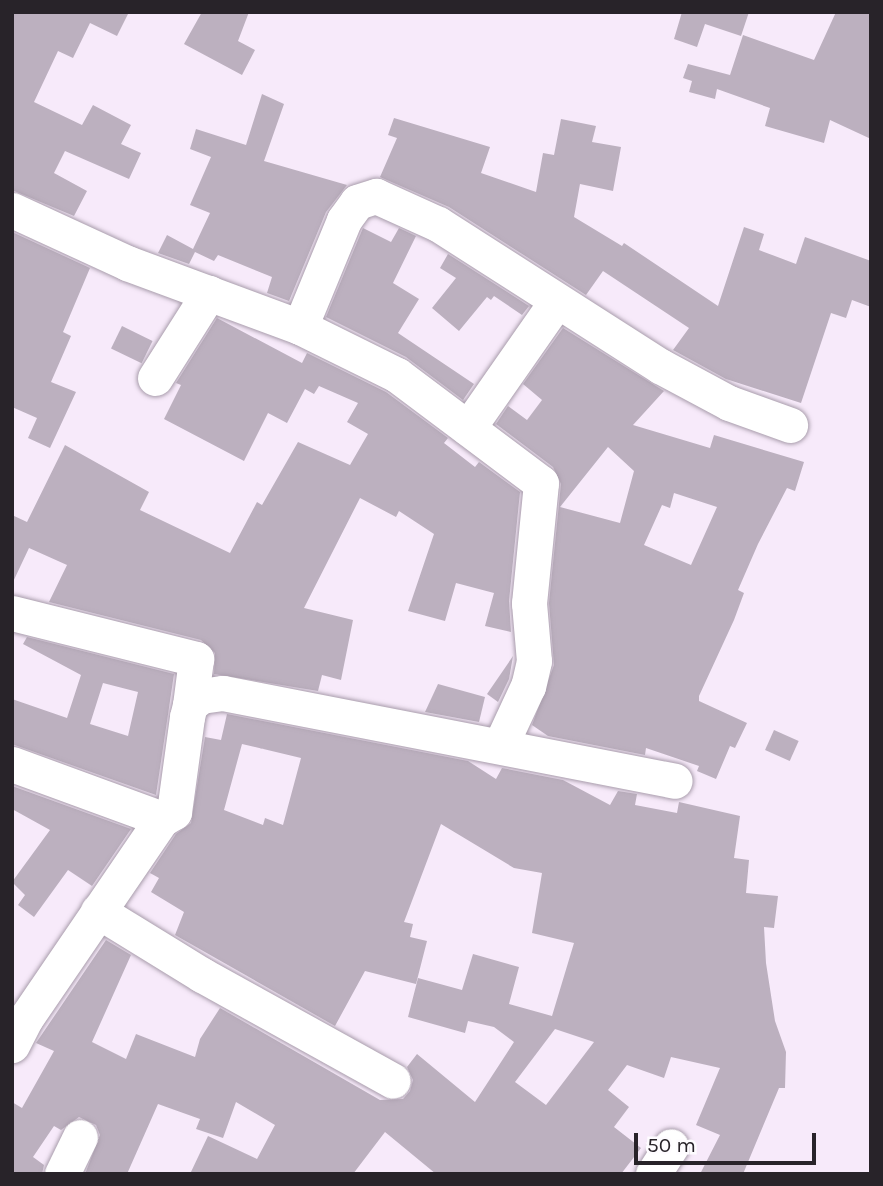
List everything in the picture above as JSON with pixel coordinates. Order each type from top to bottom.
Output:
[{"type":"street","points":[[300,327],[344,220],[356,202],[376,196],[438,224],[556,302],[729,403],[790,425]]},
{"type":"street","points":[[12,210],[127,263],[300,327],[397,375],[541,483],[529,603],[534,661],[528,686],[500,746]]},
{"type":"street","points":[[155,378],[209,293]]},
{"type":"street","points":[[468,428],[556,302]]},
{"type":"street","points":[[12,613],[196,659],[180,796],[174,812],[162,819],[12,1045]]},
{"type":"street","points":[[190,705],[201,696],[223,693],[674,781]]},
{"type":"street","points":[[12,764],[162,819]]},
{"type":"street","points":[[99,911],[202,975],[393,1081]]},
{"type":"street","points":[[62,1174],[80,1137]]},
{"type":"building","points":[[12,12],[129,12],[117,36],[90,23],[73,58],[58,51],[34,102],[82,125],[93,105],[131,125],[121,144],[141,153],[129,179],[65,151],[54,173],[87,191],[74,216],[12,190]]},
{"type":"building","points":[[202,12],[249,12],[238,41],[255,50],[242,75],[184,44]]},
{"type":"building","points":[[682,12],[749,12],[741,36],[705,24],[697,47],[674,39]]},
{"type":"building","points":[[836,12],[871,12],[871,139],[830,120],[824,143],[765,126],[770,108],[717,89],[715,99],[689,92],[692,81],[683,78],[688,64],[730,75],[743,35],[814,60]]},
{"type":"building","points":[[262,94],[284,104],[264,161],[347,185],[326,212],[289,301],[267,293],[272,277],[218,255],[214,261],[195,252],[189,264],[158,253],[167,235],[193,249],[210,213],[190,205],[211,157],[190,149],[196,129],[246,145]]},
{"type":"building","points":[[394,118],[490,147],[481,173],[536,192],[543,153],[554,155],[561,119],[596,126],[592,142],[621,147],[613,191],[580,184],[574,217],[622,246],[624,243],[718,306],[744,227],[764,234],[759,250],[796,264],[805,237],[871,261],[871,307],[852,300],[846,318],[831,313],[801,403],[726,379],[673,350],[689,328],[603,271],[586,295],[449,207],[380,177],[397,138],[388,135]]},
{"type":"building","points":[[363,228],[391,242],[399,228],[416,236],[393,283],[419,299],[398,333],[474,384],[463,400],[406,357],[326,317]]},
{"type":"building","points":[[12,232],[90,268],[63,332],[71,336],[51,382],[76,392],[50,448],[28,438],[37,418],[12,407]]},
{"type":"building","points":[[448,254],[529,306],[522,315],[494,296],[491,300],[487,297],[459,331],[432,308],[456,278],[440,268]]},
{"type":"building","points":[[217,318],[302,363],[307,353],[386,392],[448,438],[444,443],[475,467],[479,462],[520,492],[509,601],[511,632],[485,626],[494,593],[456,583],[445,621],[408,611],[434,534],[399,511],[396,517],[360,498],[304,608],[353,620],[341,680],[322,675],[318,691],[214,674],[215,653],[201,640],[49,602],[67,565],[29,548],[12,584],[12,515],[27,522],[65,445],[149,492],[140,510],[230,553],[257,502],[262,505],[298,442],[350,465],[368,434],[347,422],[358,403],[319,386],[314,394],[305,389],[287,423],[268,413],[244,461],[164,419],[181,385],[176,383]]},
{"type":"building","points":[[122,326],[153,341],[142,363],[111,348]]},
{"type":"building","points":[[563,328],[664,391],[633,425],[710,448],[714,435],[804,462],[795,491],[787,488],[758,544],[738,590],[744,593],[734,620],[699,696],[699,701],[747,723],[735,748],[730,746],[716,779],[697,771],[699,766],[646,748],[645,755],[548,736],[532,725],[554,665],[549,603],[561,484],[553,467],[496,424],[508,406],[527,420],[542,400],[523,384]],"holes":[[[608,447],[634,471],[620,523],[560,507]],[[674,493],[717,507],[691,565],[644,545],[662,505],[670,508]]]},
{"type":"building","points":[[27,637],[174,674],[156,795],[12,744],[12,699],[67,718],[81,675],[23,644]],"holes":[[[103,683],[138,692],[128,736],[90,724]]]},
{"type":"building","points":[[513,656],[509,679],[498,702],[487,694]]},
{"type":"building","points":[[438,684],[485,697],[479,722],[425,712]]},
{"type":"building","points":[[227,714],[468,761],[496,779],[502,768],[563,780],[610,805],[618,791],[637,794],[635,805],[677,813],[679,802],[740,816],[734,858],[749,860],[746,893],[778,896],[774,928],[764,927],[766,963],[775,1021],[786,1052],[785,1088],[779,1088],[743,1174],[700,1174],[720,1135],[696,1125],[720,1068],[671,1057],[664,1078],[627,1065],[608,1090],[629,1107],[614,1127],[641,1148],[621,1174],[436,1174],[385,1132],[353,1174],[190,1174],[208,1136],[257,1159],[275,1125],[236,1102],[223,1138],[196,1129],[200,1119],[158,1104],[127,1174],[85,1174],[100,1135],[96,1125],[79,1117],[61,1130],[54,1126],[33,1157],[44,1165],[42,1174],[12,1174],[12,1102],[22,1108],[54,1051],[36,1043],[106,940],[131,955],[92,1042],[126,1059],[136,1034],[195,1057],[200,1039],[220,1008],[380,1100],[403,1099],[410,1091],[413,1080],[407,1067],[417,1054],[475,1102],[514,1042],[494,1027],[468,1021],[465,1033],[408,1017],[418,978],[462,990],[473,954],[519,967],[509,1004],[552,1016],[574,943],[532,933],[542,873],[514,868],[441,824],[404,922],[413,924],[410,937],[427,941],[416,984],[365,971],[335,1026],[175,935],[184,912],[151,892],[159,878],[150,873],[176,834],[191,823],[205,737],[221,740]],"holes":[[[242,744],[301,758],[283,825],[265,818],[263,825],[224,810]],[[555,1029],[594,1042],[546,1105],[515,1082]]]},
{"type":"building","points":[[774,730],[799,741],[790,761],[765,750]]},
{"type":"building","points":[[12,786],[131,829],[92,886],[68,870],[34,917],[18,905],[25,895],[12,882],[50,830],[12,809]]}]
